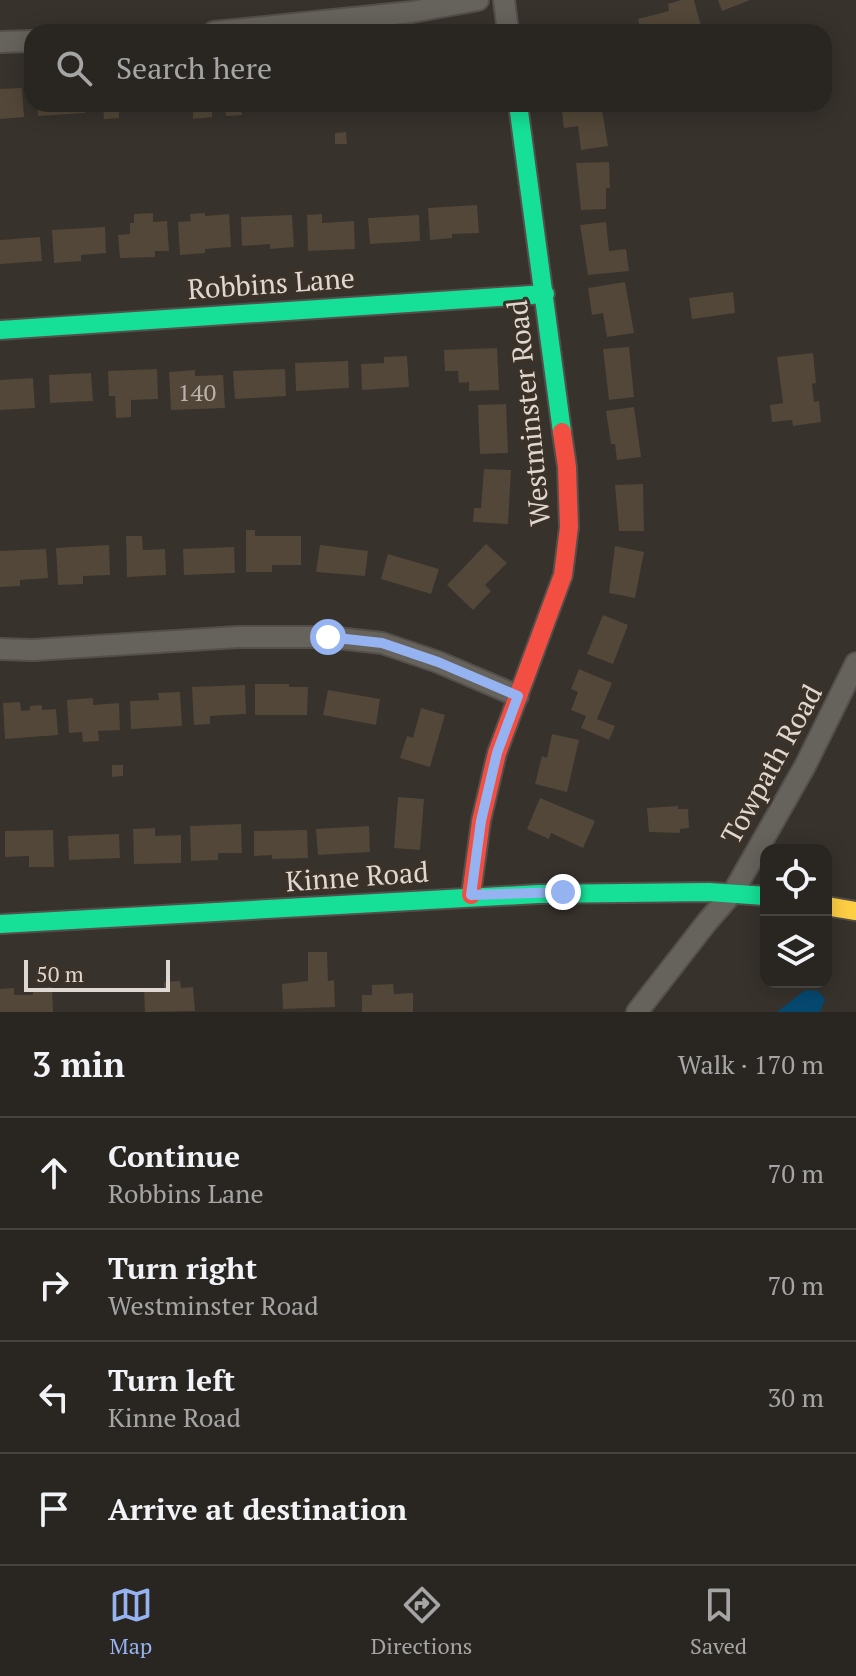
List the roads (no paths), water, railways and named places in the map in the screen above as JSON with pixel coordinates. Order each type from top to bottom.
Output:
[{"type":"street","points":[[293,24],[412,12],[478,0]]},
{"type":"street","points":[[504,0],[507,24]]},
{"type":"street","points":[[0,42],[24,41]]},
{"type":"street","name":"Westminster Road","points":[[471,895],[481,821],[497,753],[563,575],[569,527],[567,467],[519,112]]},
{"type":"street","name":"Robbins Lane","points":[[0,330],[545,294]]},
{"type":"street","points":[[0,649],[33,650],[238,637],[328,637],[382,643],[438,662],[518,696]]},
{"type":"street","name":"Towpath Road","points":[[637,1012],[734,891],[805,766],[856,663]]},
{"type":"street","name":"Kinne Road","points":[[0,924],[312,908],[471,895],[734,891],[760,895]]},
{"type":"water","points":[[805,990],[818,991],[825,999],[820,1012],[777,1012]]}]
